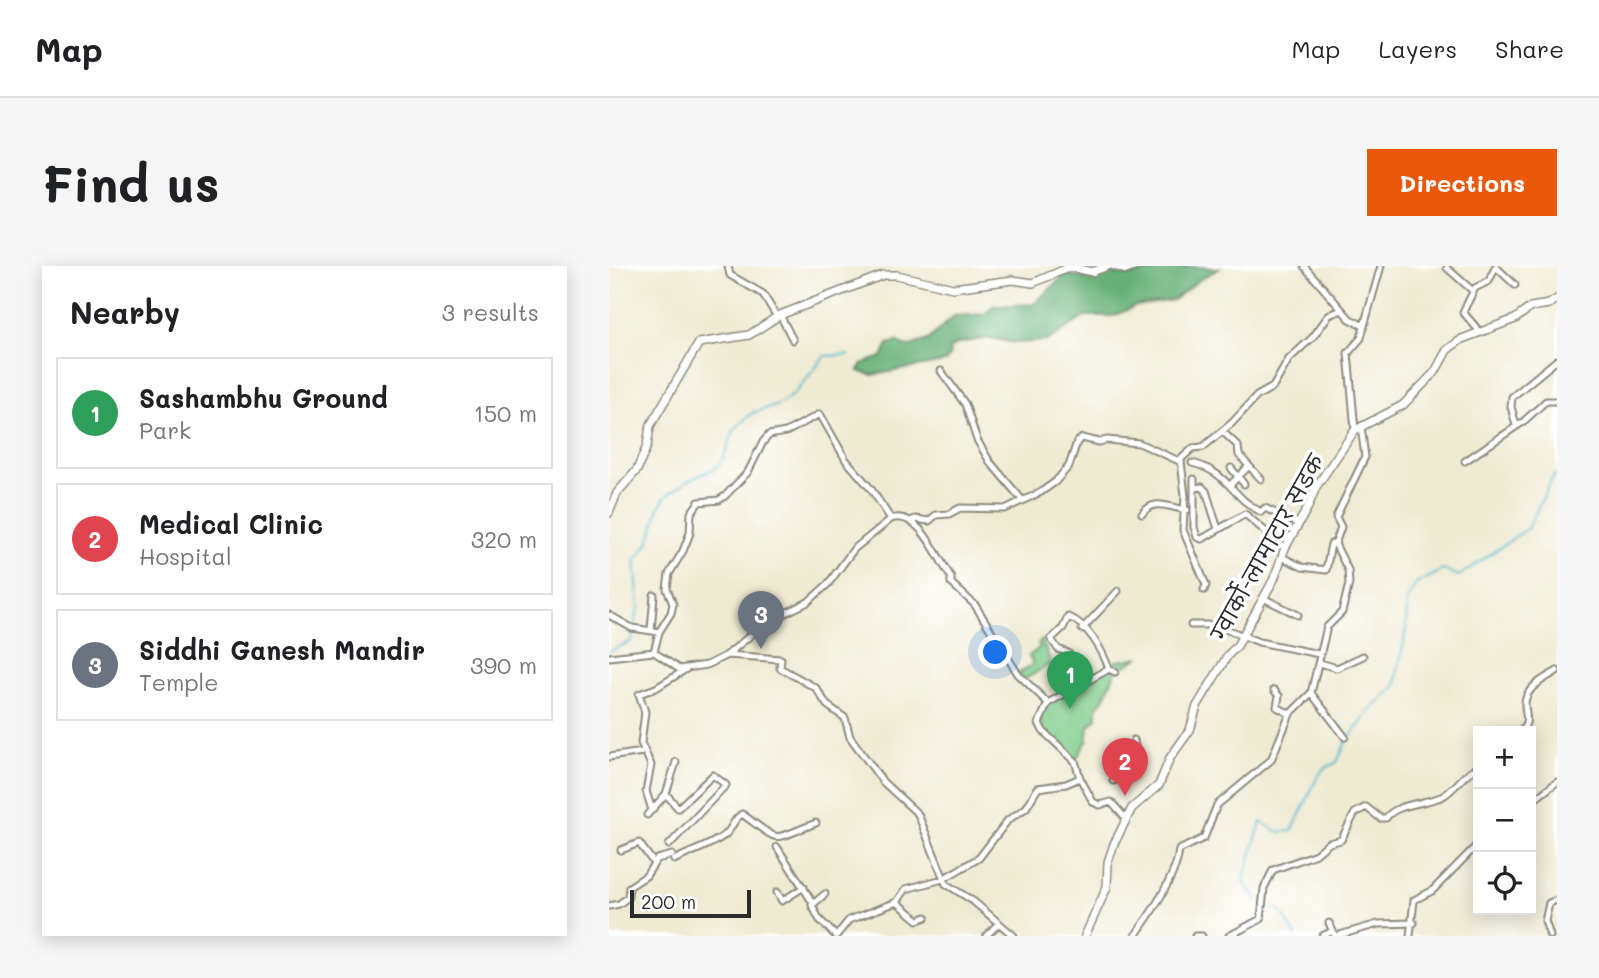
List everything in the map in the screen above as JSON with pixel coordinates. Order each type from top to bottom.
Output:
[{"type":"main road","points":[[609,513],[617,493],[637,470],[647,446],[650,426],[696,345],[748,335],[779,316],[883,275],[897,275],[953,288],[1013,280],[1040,282],[1049,274],[1070,267],[1092,272],[1108,266]]},
{"type":"main road","points":[[1114,266],[1126,270],[1136,266]]},
{"type":"main road","name":"ग्वार्को-लामाटार सडक","points":[[1085,936],[1105,893],[1108,862],[1126,819],[1135,803],[1159,785],[1170,758],[1190,730],[1197,706],[1263,598],[1316,487],[1358,428],[1403,405],[1435,372],[1447,350],[1480,332],[1515,319],[1531,307],[1549,304],[1557,299]]},
{"type":"street","points":[[729,266],[727,272],[730,275],[763,295],[793,340]]},
{"type":"street","points":[[1304,266],[1350,319],[1364,326]]},
{"type":"street","points":[[1282,557],[1302,567],[1326,570],[1331,544],[1335,542],[1341,527],[1336,517],[1365,457],[1347,361],[1348,354],[1361,338],[1381,266]]},
{"type":"street","points":[[1480,332],[1463,312],[1473,291],[1489,281],[1496,266],[1515,285]]},
{"type":"street","points":[[1447,268],[1473,291]]},
{"type":"street","points":[[1204,590],[1206,585],[1198,561],[1183,530],[1181,461],[1189,451],[1203,447],[1222,431],[1257,396],[1273,387],[1289,359],[1313,337],[1329,315],[1342,310]]},
{"type":"street","points":[[1516,425],[1511,407],[1512,397],[1557,360]]},
{"type":"street","points":[[941,371],[965,404],[977,440],[990,462],[1023,501]]},
{"type":"street","points":[[1465,461],[1546,401],[1557,401]]},
{"type":"street","points":[[655,631],[671,613],[673,604],[667,582],[690,533],[693,509],[704,500],[719,500],[725,496],[748,472],[762,442],[769,435],[786,432],[820,414],[849,465],[871,489],[891,519]]},
{"type":"street","points":[[1222,431],[1238,446],[1239,455],[1261,479]]},
{"type":"street","points":[[609,657],[654,652],[676,668],[707,665],[727,654],[765,623],[808,602],[834,577],[854,549],[886,519],[895,517],[911,521],[929,521],[936,515],[949,514],[960,508],[1005,509],[1055,482],[1073,459],[1077,442],[1082,438],[1099,442],[1107,440],[1139,443],[1181,461]]},
{"type":"street","points":[[1192,463],[1208,467],[1261,512],[1265,508],[1299,524]]},
{"type":"street","points":[[1230,485],[1249,466]]},
{"type":"street","points":[[1231,468],[1244,484]]},
{"type":"street","points":[[1194,479],[1193,527],[1197,537],[1202,538],[1245,514],[1285,548]]},
{"type":"street","points":[[1194,488],[1202,487],[1206,491],[1218,528]]},
{"type":"street","points":[[1142,514],[1148,506],[1159,503],[1194,510]]},
{"type":"street","points":[[911,521],[939,555],[951,583],[975,605],[1018,674],[1048,703]]},
{"type":"street","points":[[1135,936],[1153,911],[1178,862],[1179,850],[1204,838],[1217,805],[1272,760],[1290,714],[1311,693],[1327,627],[1342,612],[1349,584],[1348,570],[1335,542]]},
{"type":"street","points":[[1082,629],[1118,591]]},
{"type":"street","points":[[654,595],[654,652]]},
{"type":"street","points":[[1263,598],[1298,615]]},
{"type":"street","points":[[609,615],[634,628],[655,631]]},
{"type":"street","points":[[1085,683],[1068,653],[1058,649],[1051,639],[1063,628],[1068,617],[1104,652],[1112,671],[1048,703],[1039,723],[1043,732],[1075,761],[1080,778],[1093,802],[1100,806],[1111,802],[1126,819]]},
{"type":"street","points":[[1191,625],[1216,625],[1271,645],[1319,654]]},
{"type":"street","points":[[727,654],[781,659],[780,668],[816,688],[828,705],[845,718],[850,737],[883,782],[918,814],[943,879],[1014,936]]},
{"type":"street","points":[[1320,663],[1337,668],[1363,656]]},
{"type":"street","points":[[652,810],[646,791],[651,765],[643,752],[640,733],[645,712],[640,692],[656,688],[688,668]]},
{"type":"street","points":[[1524,726],[1528,712],[1525,703],[1531,691],[1538,682],[1557,671]]},
{"type":"street","points":[[1274,690],[1279,695],[1277,707],[1290,714]]},
{"type":"street","points":[[1311,693],[1345,737]]},
{"type":"street","points":[[1113,781],[1119,779],[1125,760],[1136,754],[1134,740]]},
{"type":"street","points":[[609,757],[643,752]]},
{"type":"street","points":[[647,815],[666,794],[676,762]]},
{"type":"street","points":[[1229,936],[1261,919],[1267,877],[1273,870],[1316,855],[1329,843],[1341,840],[1357,811],[1366,807],[1380,818],[1385,818],[1393,810],[1440,797],[1456,788],[1473,769]]},
{"type":"street","points":[[666,794],[678,808],[713,775],[726,785],[669,845]]},
{"type":"street","points":[[777,847],[804,887],[818,919],[836,936],[849,920],[897,902],[906,889],[943,879],[985,852],[1004,824],[1025,808],[1038,788],[1066,784],[1080,778]]},
{"type":"street","points":[[1536,798],[1557,782]]},
{"type":"street","points":[[653,862],[707,848],[728,832],[734,819],[742,814],[775,838],[786,838],[816,823]]},
{"type":"street","points":[[621,850],[639,843],[653,862]]},
{"type":"street","points":[[1410,936],[1414,923],[1414,900],[1432,891],[1473,849]]},
{"type":"street","points":[[609,906],[619,904],[628,897],[629,887],[646,876],[653,862]]},
{"type":"street","points":[[777,892],[782,901],[804,887]]},
{"type":"street","points":[[813,903],[825,894]]},
{"type":"street","points":[[1550,936],[1545,922],[1549,903],[1557,900]]},
{"type":"street","points":[[897,902],[918,920],[926,917]]},
{"type":"street","points":[[986,936],[999,923]]},
{"type":"street","points":[[1329,923],[1335,934]]},
{"type":"street","points":[[1322,936],[1349,934],[1378,924],[1414,923]]},
{"type":"street","points":[[1195,936],[1202,936]]},
{"type":"green space","points":[[1167,266],[1220,268],[1173,300],[1136,306],[1113,316],[1086,316],[1047,341],[1015,343],[990,338],[959,343],[949,348],[950,356],[944,362],[872,375],[859,371],[861,364],[882,357],[888,344],[897,341],[907,347],[928,340],[954,316],[985,314],[993,306],[1034,304],[1066,274],[1088,278],[1110,273],[1129,276]]},
{"type":"green space","points":[[1042,640],[1051,663],[1024,680],[1018,674],[1033,664],[1029,656],[1040,647],[1038,643]]},
{"type":"green space","points":[[1140,657],[1115,672],[1104,699],[1097,707],[1097,718],[1089,726],[1087,741],[1075,761],[1043,731],[1040,717],[1046,704],[1060,691],[1075,686],[1113,662]]},
{"type":"waterway","points":[[634,625],[639,607],[635,561],[650,540],[659,507],[666,496],[689,480],[716,468],[724,457],[734,430],[752,413],[778,405],[794,394],[825,356],[849,355]]},
{"type":"waterway","points":[[1260,901],[1247,887],[1244,879],[1261,822],[1279,832],[1292,831],[1317,778],[1324,769],[1337,762],[1346,742],[1370,711],[1395,687],[1406,631],[1407,599],[1416,584],[1443,570],[1459,576],[1528,528],[1553,477],[1557,475]]},
{"type":"waterway","points":[[609,652],[630,642],[636,630]]},
{"type":"waterway","points":[[1265,904],[1282,912],[1296,936]]},
{"type":"place","name":"Siddhi Ganesh Mandir","points":[[761,649]]},
{"type":"place","name":"Sashambhu Ground","points":[[1070,709]]},
{"type":"place","name":"Medical Clinic","points":[[1125,796]]}]
